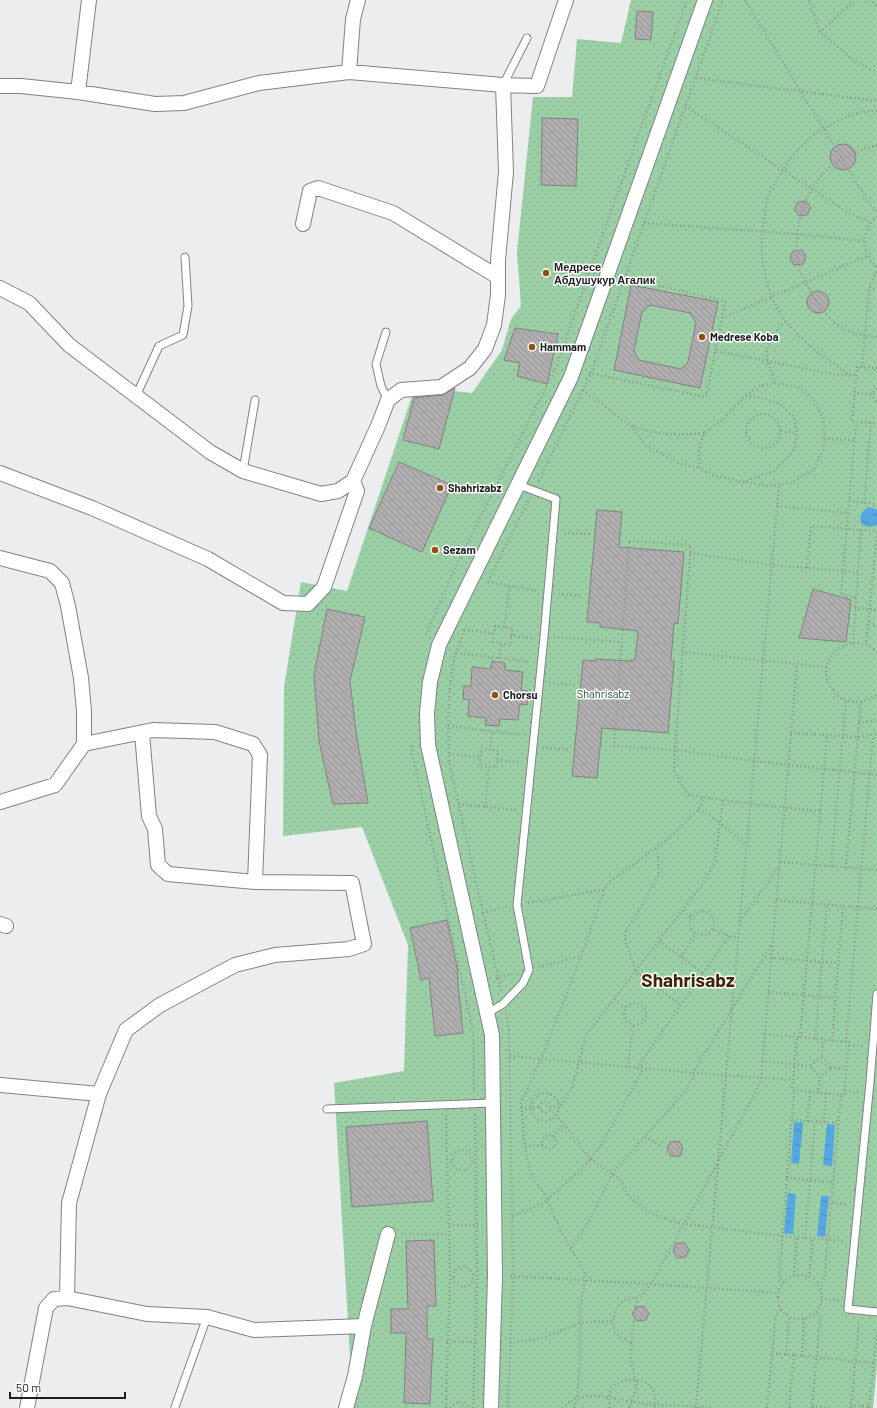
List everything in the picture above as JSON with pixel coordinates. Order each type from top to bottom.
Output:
[{"type":"street","points":[[78,92],[89,0]]},
{"type":"street","points":[[349,72],[353,19],[358,0]]},
{"type":"street","points":[[0,86],[21,86],[78,92],[155,104],[184,103],[259,83],[349,72],[503,85],[537,86],[566,0]]},
{"type":"street","points":[[491,1408],[495,1276],[492,1035],[428,745],[427,713],[430,682],[439,645],[450,621],[519,485],[574,370],[706,0]]},
{"type":"street","points":[[0,288],[29,303],[69,345],[210,452],[243,472],[321,494],[338,491],[353,481],[388,400],[401,390],[441,387],[470,368],[485,349],[494,325],[498,295],[498,260],[506,172],[503,85]]},
{"type":"street","points":[[302,224],[310,191],[318,188],[393,213],[498,277]]},
{"type":"street","points":[[0,473],[92,508],[208,559],[283,603],[308,604],[324,587],[357,491],[353,481]]},
{"type":"street","points":[[0,558],[50,571],[62,582],[68,606],[81,678],[84,711],[84,744],[55,785],[0,802]]},
{"type":"street","points":[[84,744],[153,730],[215,732],[253,744],[260,755],[255,882]]},
{"type":"street","points":[[66,1298],[69,1203],[99,1094],[126,1030],[160,1006],[235,965],[275,954],[349,949],[364,944],[352,883],[255,882],[168,874],[158,866],[155,829],[149,816],[142,733]]},
{"type":"street","points":[[0,1085],[99,1094]]},
{"type":"street","points":[[346,1408],[355,1376],[364,1326],[388,1234]]},
{"type":"street","points":[[27,1408],[46,1308],[54,1299],[66,1298],[147,1314],[207,1317],[254,1330],[364,1326]]},
{"type":"lane","points":[[503,85],[527,38]]},
{"type":"lane","points":[[136,396],[159,346],[183,335],[188,306],[185,257]]},
{"type":"lane","points":[[386,332],[376,364],[381,386],[388,400]]},
{"type":"lane","points":[[243,472],[255,400]]},
{"type":"lane","points":[[488,1013],[503,1004],[523,983],[528,970],[517,905],[544,638],[556,499],[519,485]]},
{"type":"lane","points":[[877,994],[848,1309],[877,1312]]},
{"type":"lane","points":[[327,1109],[493,1103]]},
{"type":"lane","points":[[175,1407],[207,1317]]},
{"type":"path","points":[[425,639],[427,631],[453,572],[558,365],[591,266],[687,0]]},
{"type":"path","points":[[745,0],[867,200],[877,212]]},
{"type":"path","points":[[809,0],[820,32],[855,61],[877,72]]},
{"type":"path","points":[[820,32],[856,0]]},
{"type":"path","points":[[869,0],[877,6]]},
{"type":"path","points":[[696,78],[877,100]]},
{"type":"path","points":[[685,106],[852,215],[871,222]]},
{"type":"path","points":[[850,374],[807,345],[786,321],[772,297],[762,266],[761,232],[768,196],[782,170],[801,146],[824,128],[854,113],[877,111]]},
{"type":"path","points":[[877,146],[870,146],[842,158],[825,173],[812,188],[799,218],[796,248],[799,268],[818,306],[832,320],[849,331],[877,337]]},
{"type":"path","points":[[862,367],[869,289],[877,269],[867,256],[864,242],[866,231],[871,222],[877,217]]},
{"type":"path","points":[[644,222],[797,234],[864,242]]},
{"type":"path","points":[[722,318],[867,256]]},
{"type":"path","points":[[558,365],[574,370],[706,396],[725,301],[625,278],[591,266]]},
{"type":"path","points":[[869,289],[877,289]]},
{"type":"path","points":[[775,384],[767,360],[768,343],[774,332],[786,321]]},
{"type":"path","points":[[716,351],[838,375],[856,375]]},
{"type":"path","points":[[877,368],[857,367],[852,422],[877,424]]},
{"type":"path","points":[[583,390],[631,426],[646,445],[679,463],[700,469],[713,475],[767,486],[791,483],[814,469],[824,447],[824,421],[813,399],[798,387],[775,384],[760,386],[745,396],[724,419],[704,433],[677,435],[652,433],[631,426]]},
{"type":"path","points":[[854,393],[871,394],[877,388]]},
{"type":"path","points":[[871,394],[877,403]]},
{"type":"path","points":[[743,482],[774,471],[790,455],[795,446],[797,433],[794,418],[780,404],[763,398],[745,396]]},
{"type":"path","points":[[757,414],[768,414],[777,420],[781,431],[777,442],[768,448],[757,448],[748,441],[745,430],[748,420],[757,414]]},
{"type":"path","points":[[856,423],[841,594],[856,598]]},
{"type":"path","points":[[864,503],[871,423]]},
{"type":"path","points":[[781,431],[797,433]]},
{"type":"path","points":[[700,469],[699,451],[704,433]]},
{"type":"path","points":[[824,439],[854,440]]},
{"type":"path","points":[[696,1407],[779,484]]},
{"type":"path","points":[[849,501],[877,504]]},
{"type":"path","points":[[778,506],[848,513]]},
{"type":"path","points":[[807,568],[811,526],[877,531],[875,574],[866,645]]},
{"type":"path","points":[[852,643],[861,530]]},
{"type":"path","points":[[553,532],[589,534]]},
{"type":"path","points":[[820,811],[750,804],[688,795],[674,771],[675,750],[682,652],[690,553],[690,545],[630,541],[614,746],[675,750],[877,775]]},
{"type":"path","points":[[690,553],[772,565],[858,572]]},
{"type":"path","points":[[488,582],[548,593],[582,596]]},
{"type":"path","points":[[504,627],[510,586]]},
{"type":"path","points":[[855,608],[877,610]]},
{"type":"path","points":[[869,622],[877,625]]},
{"type":"path","points":[[495,626],[504,627],[513,628],[510,645],[493,642],[495,626]]},
{"type":"path","points":[[464,630],[494,633]]},
{"type":"path","points":[[511,636],[622,642]]},
{"type":"path","points":[[499,658],[501,643]]},
{"type":"path","points":[[877,652],[866,645],[852,643],[836,651],[830,658],[826,667],[826,677],[836,696],[846,701],[861,702],[877,695]]},
{"type":"path","points":[[682,652],[826,667]]},
{"type":"path","points":[[456,653],[541,664]]},
{"type":"path","points":[[632,1343],[622,1339],[615,1331],[613,1321],[614,1312],[620,1304],[627,1299],[637,1298],[642,1295],[651,1284],[760,1083],[797,664]]},
{"type":"path","points":[[539,682],[575,685]]},
{"type":"path","points":[[831,866],[846,701]]},
{"type":"path","points":[[846,868],[861,702]]},
{"type":"path","points":[[859,723],[877,720]]},
{"type":"path","points":[[448,726],[534,736]]},
{"type":"path","points":[[490,750],[492,731]]},
{"type":"path","points":[[791,733],[842,737],[873,736],[877,734]]},
{"type":"path","points":[[800,1037],[827,736]]},
{"type":"path","points":[[846,1042],[873,736]]},
{"type":"path","points":[[412,744],[412,752],[436,867],[474,1031],[478,1276],[473,1408]]},
{"type":"path","points":[[532,747],[568,749]]},
{"type":"path","points":[[481,749],[498,751],[496,768],[480,766],[481,757],[481,749]]},
{"type":"path","points":[[449,754],[481,757]]},
{"type":"path","points":[[497,760],[531,763]]},
{"type":"path","points":[[485,807],[489,767]]},
{"type":"path","points":[[574,1408],[577,1398],[580,1362],[580,1308],[585,1280],[584,1270],[561,1232],[548,1199],[530,1172],[524,1146],[520,1108],[521,1103],[541,1059],[581,957],[604,890],[609,882],[655,849],[674,833],[699,809],[704,797]]},
{"type":"path","points":[[559,1106],[553,1096],[541,1094],[536,1096],[532,1101],[531,1107],[532,1113],[540,1120],[546,1121],[552,1119],[556,1115],[559,1106],[572,1088],[586,1035],[702,886],[715,862],[723,800]]},
{"type":"path","points":[[459,804],[526,811]]},
{"type":"path","points":[[699,809],[720,822],[746,845]]},
{"type":"path","points":[[655,849],[658,855],[659,874],[640,910],[626,930],[625,940],[636,972],[681,1006]]},
{"type":"path","points":[[780,862],[877,870]]},
{"type":"path","points":[[740,921],[780,866]]},
{"type":"path","points":[[776,900],[877,909]]},
{"type":"path","points":[[815,1039],[827,904]]},
{"type":"path","points":[[832,1040],[843,906]]},
{"type":"path","points":[[683,911],[691,917]]},
{"type":"path","points":[[702,911],[708,913],[712,917],[714,923],[712,929],[708,934],[702,935],[696,933],[690,926],[691,917],[696,912],[702,911]]},
{"type":"path","points":[[712,929],[738,938]]},
{"type":"path","points":[[681,957],[696,933]]},
{"type":"path","points":[[637,1068],[729,936]]},
{"type":"path","points":[[660,941],[703,974]]},
{"type":"path","points":[[571,1248],[586,1227],[613,1173],[686,1090],[694,1073],[732,1008],[773,943]]},
{"type":"path","points":[[771,958],[838,964]]},
{"type":"path","points":[[768,992],[835,998]]},
{"type":"path","points":[[615,999],[625,1007]]},
{"type":"path","points":[[636,1002],[641,1004],[645,1009],[646,1015],[644,1021],[633,1025],[628,1023],[624,1018],[623,1012],[625,1007],[630,1003],[636,1002]]},
{"type":"path","points":[[628,1067],[633,1025]]},
{"type":"path","points":[[764,1034],[849,1042],[844,1095],[841,1095],[824,1281],[818,1285]]},
{"type":"path","points":[[783,1283],[779,1279],[797,1037]]},
{"type":"path","points":[[823,1040],[822,1057],[831,1068]]},
{"type":"path","points":[[510,1056],[643,1069],[793,1080]]},
{"type":"path","points":[[810,1066],[822,1057]]},
{"type":"path","points":[[762,1061],[810,1066],[820,1077]]},
{"type":"path","points":[[818,1093],[820,1077],[831,1068],[846,1069]]},
{"type":"path","points":[[512,1216],[542,1204],[579,1172],[591,1159],[604,1140],[643,1069]]},
{"type":"path","points":[[794,1091],[841,1095]]},
{"type":"path","points":[[807,1121],[810,1092]]},
{"type":"path","points":[[824,1122],[826,1094]]},
{"type":"path","points":[[520,1108],[539,1107],[540,1104],[546,1102],[550,1107]]},
{"type":"path","points":[[446,1105],[450,1275],[446,1408]]},
{"type":"path","points":[[550,1107],[559,1106]]},
{"type":"path","points":[[539,1107],[540,1111],[547,1112],[550,1110],[550,1107]]},
{"type":"path","points":[[556,1115],[591,1159],[613,1173],[618,1178],[629,1196],[650,1213],[684,1224],[782,1236],[855,1241]]},
{"type":"path","points":[[792,1120],[839,1123]]},
{"type":"path","points":[[805,1238],[815,1122]]},
{"type":"path","points":[[553,1136],[563,1124]]},
{"type":"path","points":[[546,1135],[553,1136],[556,1141],[555,1146],[547,1149],[543,1145],[543,1138],[546,1135]]},
{"type":"path","points":[[645,1137],[663,1147]]},
{"type":"path","points":[[524,1146],[543,1145]]},
{"type":"path","points":[[462,1150],[470,1155],[472,1160],[467,1169],[462,1170],[456,1169],[452,1160],[454,1155],[462,1150]]},
{"type":"path","points":[[447,1160],[452,1160]]},
{"type":"path","points":[[787,1178],[834,1182]]},
{"type":"path","points":[[832,1203],[858,1205]]},
{"type":"path","points":[[448,1225],[477,1225],[495,1223]]},
{"type":"path","points":[[388,1234],[449,1234]]},
{"type":"path","points":[[794,1276],[797,1237]]},
{"type":"path","points":[[809,1277],[813,1238]]},
{"type":"path","points":[[464,1267],[468,1268],[472,1272],[473,1276],[472,1281],[468,1285],[463,1286],[458,1285],[454,1280],[453,1275],[459,1268],[464,1267]]},
{"type":"path","points":[[799,1275],[809,1277],[818,1285],[821,1299],[815,1312],[810,1316],[803,1318],[796,1318],[784,1312],[778,1300],[778,1293],[783,1283],[786,1280],[799,1275]]},
{"type":"path","points":[[473,1276],[585,1280],[707,1287],[778,1293]]},
{"type":"path","points":[[629,1408],[637,1387],[632,1361],[632,1343],[637,1298]]},
{"type":"path","points":[[821,1299],[849,1300]]},
{"type":"path","points":[[766,1408],[776,1313],[782,1309]]},
{"type":"path","points":[[860,1310],[851,1407],[869,1407],[877,1332]]},
{"type":"path","points":[[815,1312],[820,1318],[812,1407],[829,1408]]},
{"type":"path","points":[[786,1355],[790,1316]]},
{"type":"path","points":[[802,1356],[803,1318]]},
{"type":"path","points":[[447,1341],[511,1343],[543,1338],[580,1323],[613,1321]]},
{"type":"path","points":[[772,1353],[874,1363]]},
{"type":"path","points":[[789,1408],[794,1356]]},
{"type":"path","points":[[610,1408],[609,1398],[611,1391],[621,1381],[628,1379],[636,1379],[648,1385],[655,1397],[654,1408]]},
{"type":"path","points":[[562,1408],[577,1398],[585,1396],[655,1404],[712,1408]]},
{"type":"path","points":[[450,1408],[455,1402],[464,1403],[468,1408]]},
{"type":"green space","name":"Shahrisabz","points":[[631,0],[877,0],[877,1366],[873,1408],[353,1408],[334,1083],[404,1071],[408,945],[362,827],[283,836],[284,687],[301,582],[347,591],[415,387],[472,393],[502,350],[511,319],[521,306],[517,252],[533,97],[572,97],[577,39],[621,43]]},
{"type":"water","points":[[869,507],[877,510],[877,525],[871,527],[863,524],[860,518],[864,510]]},
{"type":"water","points":[[794,1122],[803,1123],[799,1164],[791,1163]]},
{"type":"water","points":[[827,1124],[835,1125],[832,1166],[823,1165]]},
{"type":"water","points":[[788,1193],[796,1194],[793,1234],[784,1233]]},
{"type":"water","points":[[821,1196],[829,1196],[825,1237],[817,1236]]},
{"type":"building","points":[[637,11],[653,12],[651,40],[635,39]]},
{"type":"building","points":[[542,118],[578,119],[576,186],[541,185]]},
{"type":"building","points":[[843,144],[852,148],[856,157],[852,166],[843,170],[834,166],[830,157],[834,148]]},
{"type":"building","points":[[806,201],[811,208],[807,215],[799,216],[794,209],[798,202]]},
{"type":"building","points":[[802,250],[806,257],[803,264],[794,265],[790,258],[793,251]]},
{"type":"building","name":"Medrese Koba","points":[[631,285],[718,302],[700,388],[614,370]],"holes":[[[650,305],[690,313],[696,323],[688,362],[681,369],[639,360],[634,351],[642,312]]]},
{"type":"building","points":[[818,291],[826,294],[829,302],[826,310],[818,313],[810,310],[807,302],[810,294]]},
{"type":"building","name":"Hammam","points":[[515,328],[558,334],[547,384],[517,376],[520,363],[504,360]]},
{"type":"building","points":[[455,388],[439,449],[403,440],[414,398],[442,395]]},
{"type":"building","points":[[399,462],[452,485],[422,552],[369,528]]},
{"type":"building","points":[[597,510],[622,512],[619,547],[684,552],[678,624],[674,623],[671,661],[674,661],[668,733],[602,728],[597,778],[572,776],[583,660],[635,660],[638,631],[600,627],[600,623],[587,622]]},
{"type":"building","points":[[813,589],[851,600],[846,642],[799,638]]},
{"type":"building","points":[[327,609],[365,617],[350,681],[356,732],[368,803],[333,804],[319,741],[314,675]]},
{"type":"building","name":"Chorsu","points":[[492,661],[505,663],[505,670],[523,672],[521,690],[528,691],[527,705],[520,704],[518,720],[500,719],[499,726],[485,725],[486,718],[468,716],[469,700],[463,699],[464,686],[471,686],[472,667],[491,669]]},
{"type":"building","points":[[447,920],[458,972],[463,1033],[435,1036],[429,978],[421,980],[410,928]]},
{"type":"building","points":[[427,1121],[433,1201],[352,1207],[346,1127]]},
{"type":"building","points":[[679,1141],[683,1148],[680,1156],[671,1156],[667,1150],[670,1142]]},
{"type":"building","points":[[434,1240],[436,1306],[427,1306],[427,1339],[433,1339],[430,1404],[404,1403],[406,1333],[391,1333],[391,1309],[408,1309],[406,1241]]},
{"type":"building","points":[[676,1243],[685,1243],[689,1250],[686,1257],[677,1258],[673,1251]]},
{"type":"building","points":[[644,1306],[649,1313],[646,1320],[637,1321],[632,1314],[636,1307]]},
{"type":"place","name":"Медресе Абдушукур Агалик","points":[[546,273]]},
{"type":"place","name":"Medrese Koba","points":[[702,337]]},
{"type":"place","name":"Hammam","points":[[532,347]]},
{"type":"place","name":"Shahrizabz","points":[[440,488]]},
{"type":"place","name":"Sezam","points":[[435,550]]},
{"type":"place","name":"Chorsu","points":[[495,695]]},
{"type":"district","name":"Shahrisabz","points":[[688,980]]}]
